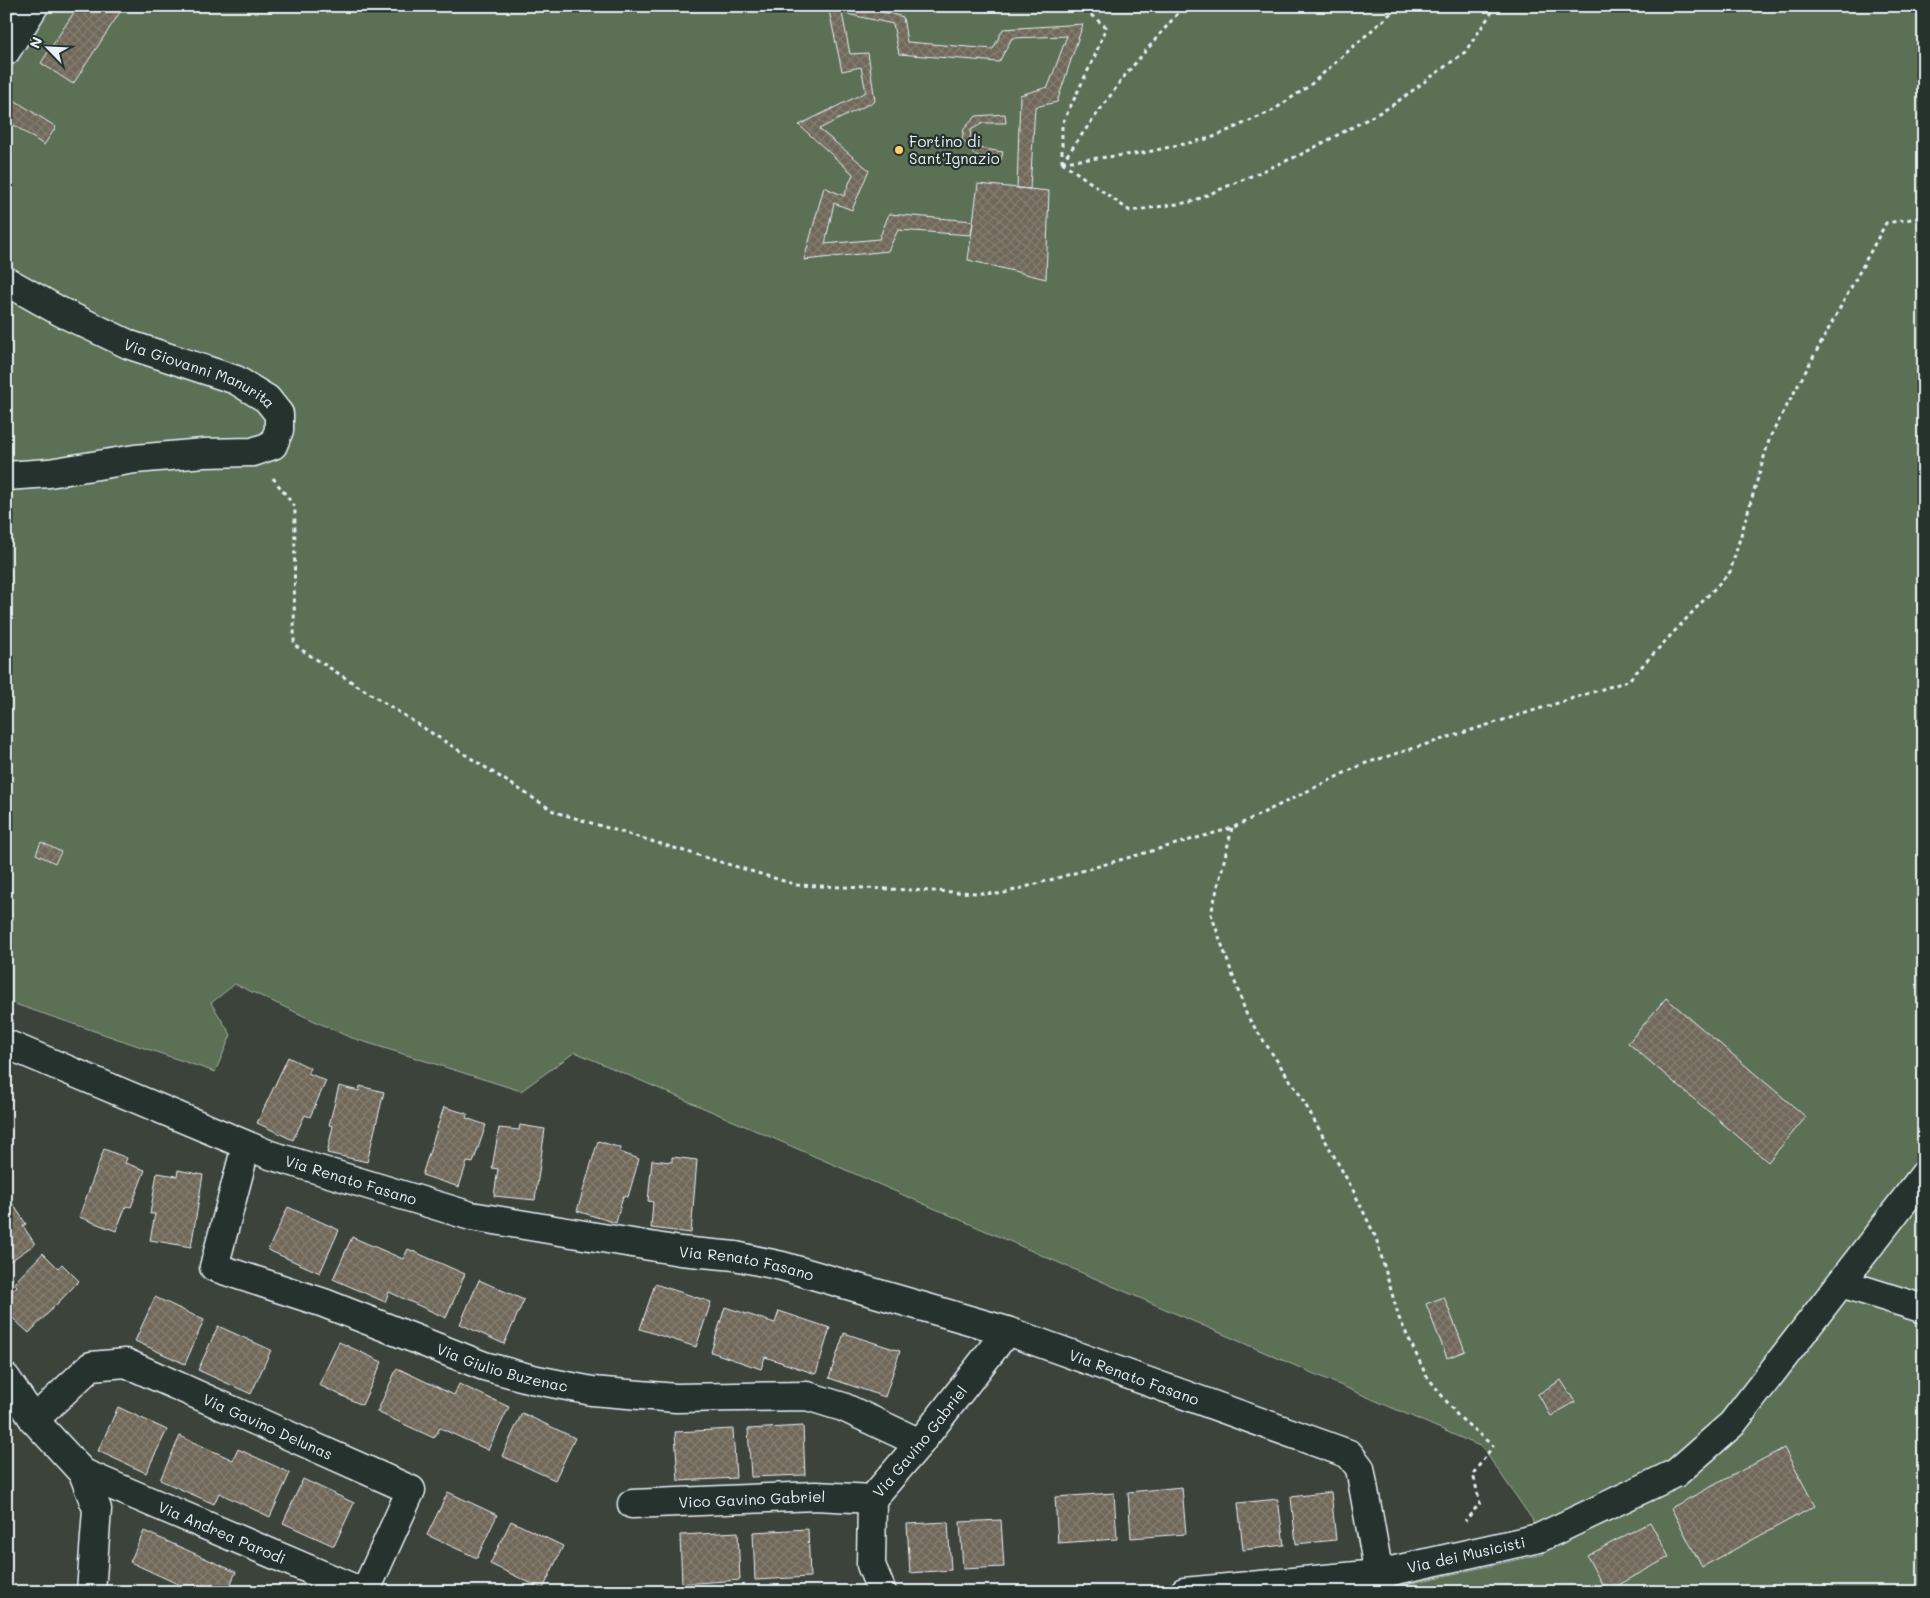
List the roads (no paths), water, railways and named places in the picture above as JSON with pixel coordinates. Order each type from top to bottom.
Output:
[{"type":"street","points":[[6,51],[34,6]]},
{"type":"street","name":"Via Giovanni Manurita","points":[[6,281],[61,312],[130,345],[236,380],[267,398],[280,414],[279,430],[273,445],[253,452],[204,453],[6,476]]},
{"type":"street","name":"Via Renato Fasano","points":[[6,1044],[270,1156],[471,1216],[680,1251],[735,1256],[782,1266],[1007,1331],[1349,1454],[1360,1468],[1380,1583]]},
{"type":"street","name":"Via Giulio Buzenac","points":[[246,1146],[214,1267],[324,1303],[484,1366],[532,1379],[592,1391],[676,1398],[807,1396],[843,1407],[920,1443]]},
{"type":"street","name":"Via dei Musicisti","points":[[1184,1592],[1380,1583],[1539,1538],[1676,1473],[1732,1424],[1924,1175]]},
{"type":"street","points":[[1841,1283],[1924,1309]]},
{"type":"street","name":"Via Gavino Gabriel","points":[[882,1592],[871,1565],[872,1498],[920,1443],[1007,1331]]},
{"type":"street","name":"Via Gavino Delunas","points":[[34,1420],[91,1366],[126,1362],[411,1490],[363,1592]]},
{"type":"street","points":[[6,1378],[34,1420],[83,1474],[97,1509],[91,1592]]},
{"type":"street","name":"Via Andrea Parodi","points":[[83,1474],[363,1592]]},
{"type":"street","name":"Vico Gavino Gabriel","points":[[632,1504],[816,1496],[872,1498]]},
{"type":"place","name":"Fortino di Sant'Ignazio","points":[[899,150]]}]
